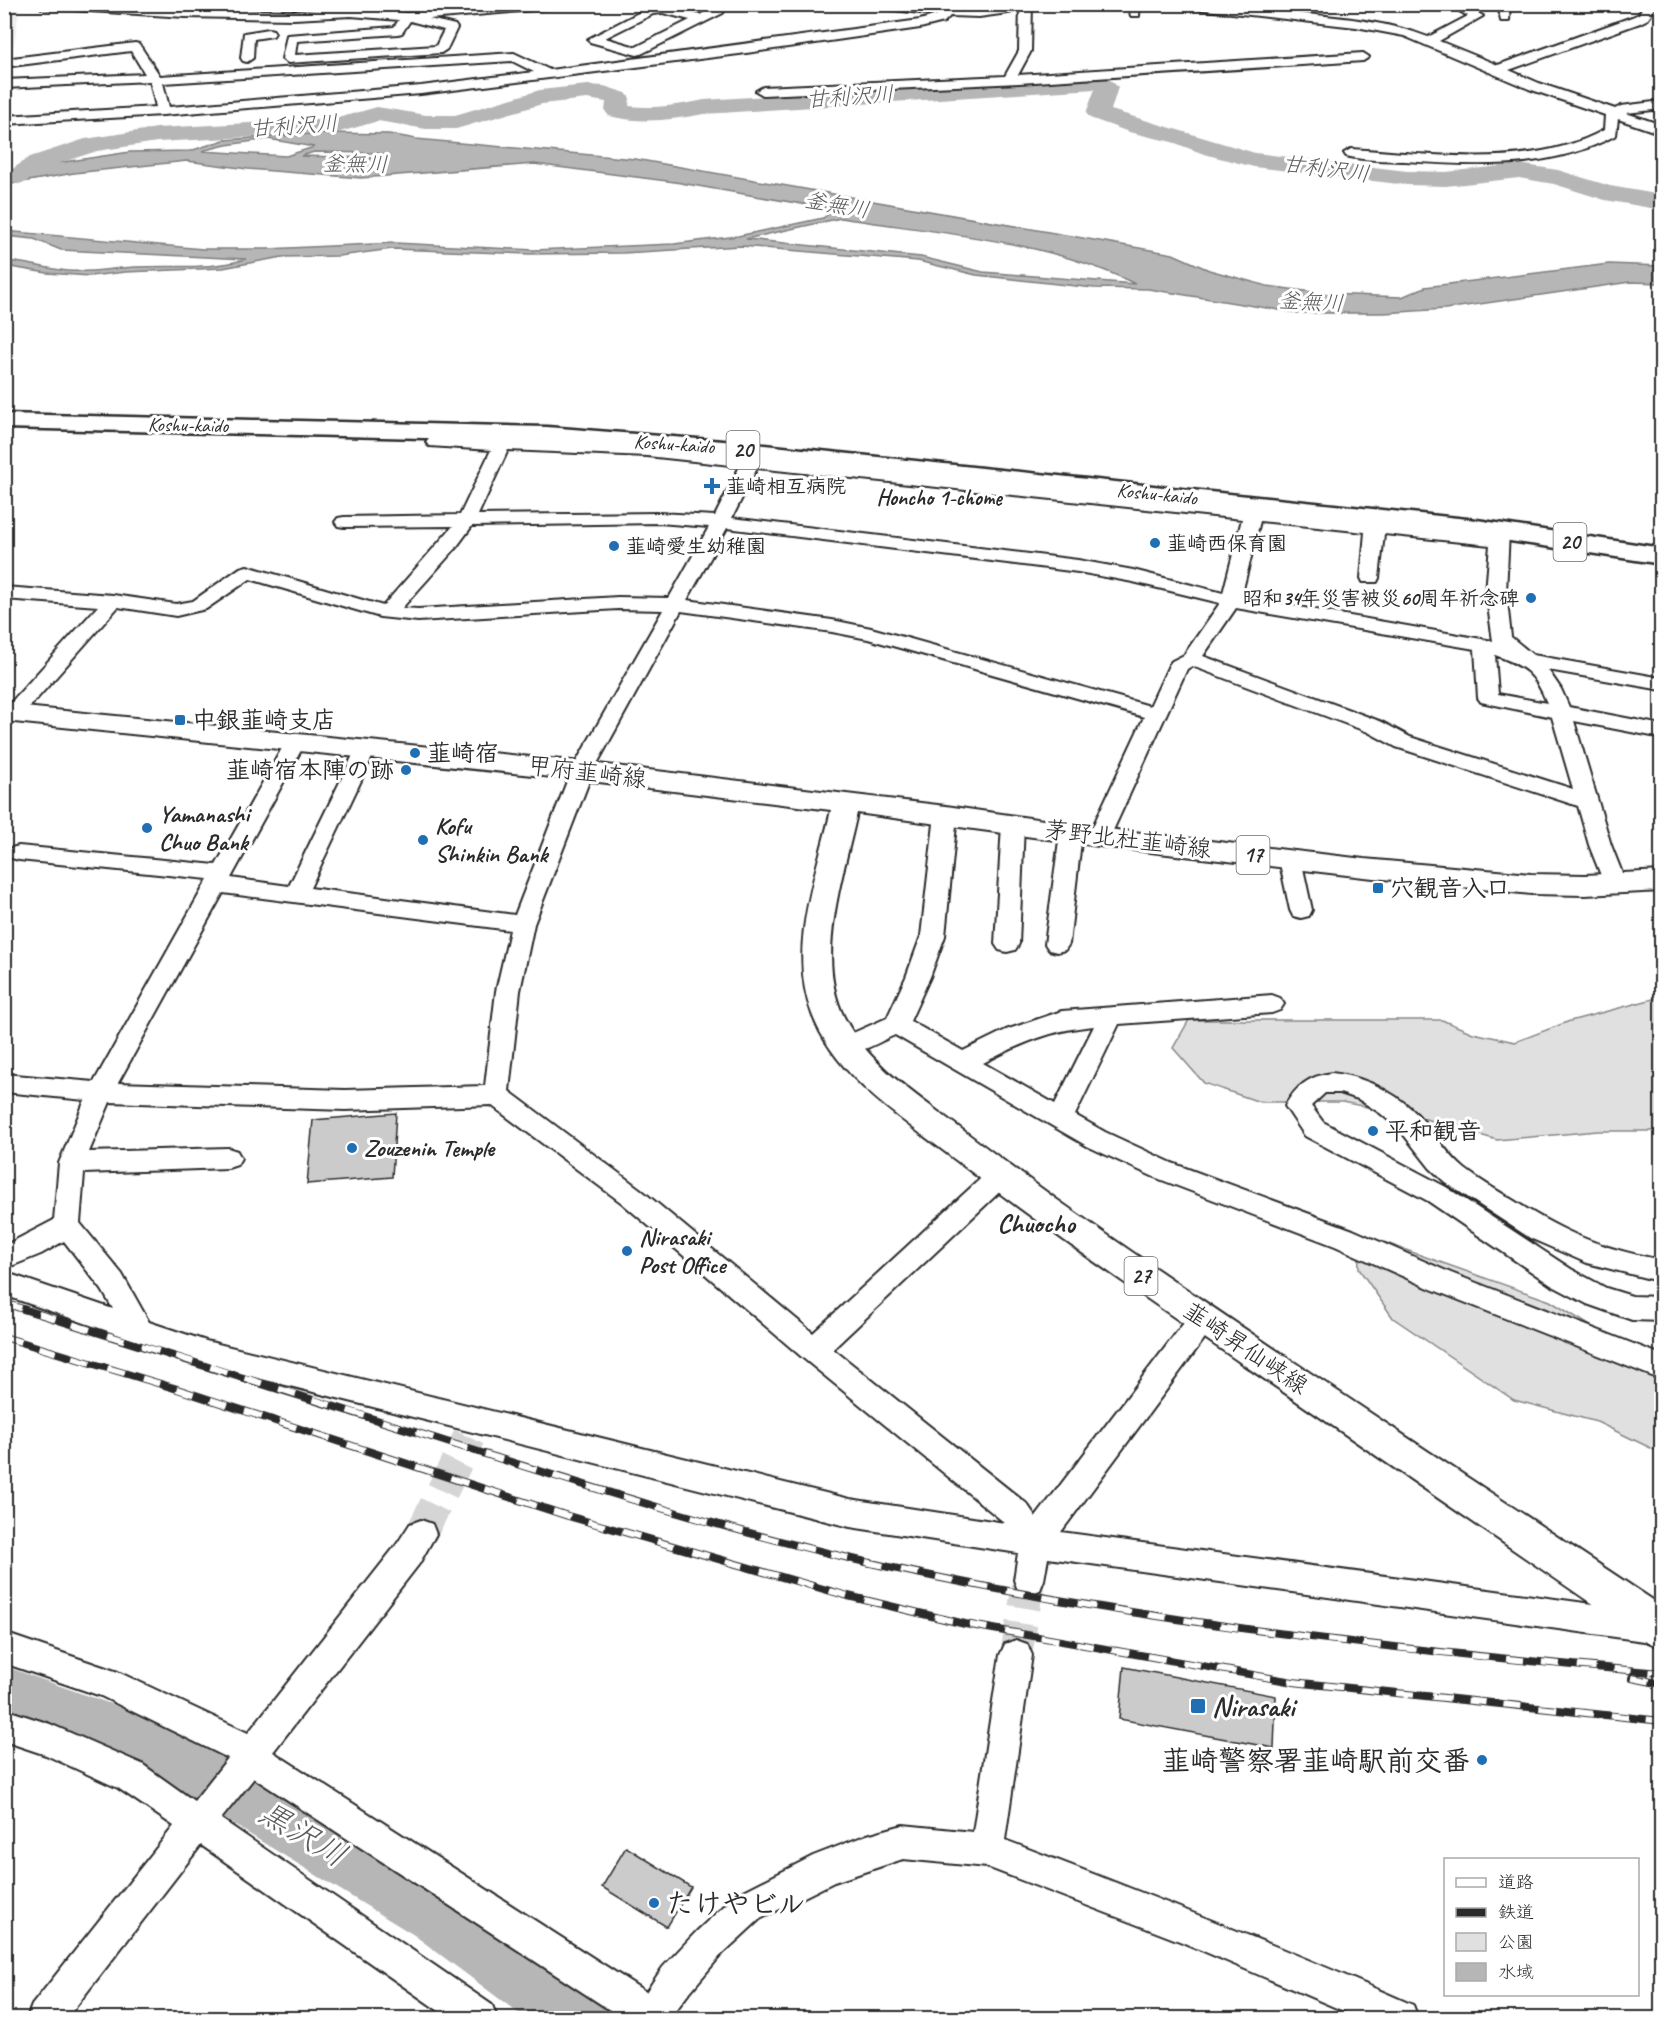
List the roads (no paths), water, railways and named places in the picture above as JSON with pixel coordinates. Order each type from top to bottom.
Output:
[{"type":"highway","name":"Koshu-kaido","points":[[4,421],[547,434],[736,449],[1662,556]]},
{"type":"main road","name":"甲府韮崎線","points":[[8,714],[582,771],[846,803]]},
{"type":"main road","name":"茅野北杜韮崎線","points":[[846,803],[1099,837],[1532,884],[1662,880]]},
{"type":"main road","name":"韮崎昇仙峡線","points":[[846,803],[818,927],[816,975],[828,1016],[846,1046],[864,1068],[889,1091],[1000,1176],[1203,1319],[1661,1629]]},
{"type":"street","points":[[42,4],[185,13],[294,15],[351,12],[407,17],[451,28],[441,49],[288,59],[283,55],[291,38],[398,30]]},
{"type":"street","points":[[407,17],[557,4]]},
{"type":"street","points":[[701,19],[663,9],[650,11],[594,39],[637,51],[701,19],[719,10],[723,4]]},
{"type":"street","points":[[877,4],[947,12],[1000,12],[1008,9],[1012,4]]},
{"type":"street","points":[[1011,78],[1012,72],[1025,51],[1026,4]]},
{"type":"street","points":[[1187,4],[1326,23],[1383,28],[1430,40],[1568,99],[1662,130]]},
{"type":"street","points":[[1321,4],[1318,9],[1326,23]]},
{"type":"street","points":[[1504,4],[1505,18]]},
{"type":"street","points":[[1497,70],[1636,20],[1644,16],[1650,4]]},
{"type":"street","points":[[1430,40],[1466,8]]},
{"type":"street","points":[[4,120],[163,111],[421,90],[920,24],[940,19],[947,12]]},
{"type":"street","points":[[383,52],[407,17]]},
{"type":"street","points":[[247,58],[248,36],[269,33]]},
{"type":"street","points":[[4,63],[135,47],[159,72],[163,111]]},
{"type":"street","points":[[763,91],[1019,79],[1358,57],[1334,47]]},
{"type":"street","points":[[4,84],[159,72],[514,57],[548,74]]},
{"type":"street","points":[[1351,153],[1470,161],[1561,152],[1568,147],[1582,146],[1603,138],[1611,132],[1616,113],[1662,105]]},
{"type":"street","points":[[435,442],[503,443],[647,451],[750,464],[1252,516],[1375,528],[1500,536],[1496,592],[1501,639],[1537,668],[1551,689],[1561,712],[1587,801],[1615,883]]},
{"type":"street","points":[[387,613],[448,545],[466,521],[503,443]]},
{"type":"street","points":[[496,1095],[508,991],[523,924],[582,771],[722,522],[750,464]]},
{"type":"street","points":[[1099,837],[1179,665],[1191,659],[1231,601],[1252,516]]},
{"type":"street","points":[[344,522],[659,518],[722,522],[1078,566],[1133,576],[1231,601],[1485,645],[1528,660],[1662,684]]},
{"type":"street","points":[[1370,578],[1375,528]]},
{"type":"street","points":[[4,593],[113,601],[176,610],[199,605],[247,572],[387,613],[418,615],[618,603],[674,604],[832,626],[871,634],[1156,714]]},
{"type":"street","points":[[8,714],[113,601]]},
{"type":"street","points":[[1485,645],[1488,698],[1662,732]]},
{"type":"street","points":[[1191,659],[1374,727],[1403,742],[1587,801]]},
{"type":"street","points":[[140,1331],[112,1282],[67,1226],[72,1163],[101,1092],[295,743]]},
{"type":"street","points":[[296,894],[366,749]]},
{"type":"street","points":[[846,1046],[896,1024],[918,977],[933,936],[946,815]]},
{"type":"street","points":[[1007,944],[1013,824]]},
{"type":"street","points":[[1057,944],[1071,833]]},
{"type":"street","points":[[19,853],[219,878],[296,894],[523,924]]},
{"type":"street","points":[[1290,859],[1301,910]]},
{"type":"street","points":[[963,1062],[1016,1036],[1062,1020],[1272,1004]]},
{"type":"street","points":[[1060,1119],[1111,1016]]},
{"type":"street","points":[[896,1024],[1060,1119],[1163,1170],[1344,1238],[1441,1281],[1662,1368]]},
{"type":"street","points":[[4,1083],[101,1092],[345,1100],[496,1095],[632,1196],[813,1350],[1016,1514],[1035,1542]]},
{"type":"street","points":[[1662,1271],[1610,1259],[1544,1234],[1468,1185],[1432,1153],[1400,1114],[1360,1089],[1333,1083],[1316,1084],[1305,1092],[1298,1106],[1314,1129],[1364,1158],[1437,1194],[1561,1278],[1597,1296],[1632,1308],[1662,1309]]},
{"type":"street","points":[[72,1163],[228,1158]]},
{"type":"street","points":[[813,1350],[1000,1176]]},
{"type":"street","points":[[4,1257],[32,1246],[67,1226]]},
{"type":"street","points":[[4,1283],[207,1353],[472,1429],[850,1513],[1035,1542],[1661,1629]]},
{"type":"street","points":[[1029,1580],[1035,1542],[1203,1319]]},
{"type":"street","points":[[45,2019],[408,1554],[421,1534]]},
{"type":"street","points":[[4,1648],[107,1683],[251,1754],[650,2017],[676,1980],[709,1943],[748,1907],[825,1868],[867,1852],[903,1842],[987,1850],[1282,1966],[1400,2019]]},
{"type":"street","points":[[987,1850],[1016,1655]]},
{"type":"street","points":[[4,1725],[50,1740],[130,1776],[479,2019]]},
{"type":"water","name":"釜無川","points":[[325,133],[389,134],[416,139],[635,159],[1173,254],[1209,270],[1267,286],[1328,294],[1402,297],[1425,287],[1609,264],[1661,266],[1661,283],[1630,282],[1445,309],[1384,313],[1298,313],[1148,289],[1094,288],[976,275],[918,261],[741,246],[623,253],[530,254],[392,249],[339,256],[282,257],[223,268],[125,272],[90,276],[47,273],[5,266],[5,261],[68,271],[85,271],[220,265],[246,259],[61,250],[34,239],[5,236],[5,231],[203,249],[267,249],[395,243],[534,250],[674,244],[738,236],[823,218],[831,212],[825,208],[675,182],[534,164],[361,178],[248,169],[187,161],[74,173],[5,185],[5,168],[11,170],[130,152],[190,151],[224,140]],"holes":[[[268,139],[314,147],[286,156],[202,151]],[[314,152],[377,153],[390,156],[375,158],[301,156]],[[841,218],[991,240],[1029,248],[1066,257],[1135,284],[983,272],[921,257],[746,239]]]},
{"type":"waterway","name":"甘利沢川","points":[[17,177],[39,162],[93,144],[157,135],[340,125],[377,114],[426,122],[456,122],[540,97],[587,92],[604,93],[618,98],[617,111],[640,114],[674,113],[704,107],[1099,82],[1107,87],[1098,113],[1137,127],[1179,136],[1213,149],[1254,160],[1407,178],[1446,179],[1519,171],[1558,177],[1605,193],[1662,203]]},
{"type":"waterway","name":"黒沢川","points":[[4,1693],[167,1751],[435,1914],[577,2018]]},
{"type":"tunnel","points":[[421,1534],[469,1437]]},
{"type":"tunnel","points":[[1016,1655],[1029,1580]]},
{"type":"railway","points":[[4,1303],[625,1498],[741,1531],[857,1560],[1057,1600],[1157,1616],[1359,1643],[1662,1673]]},
{"type":"railway","points":[[4,1337],[174,1388],[568,1516],[848,1596],[965,1624],[1293,1682],[1662,1721]]},
{"type":"railway","points":[[1632,1678],[1662,1684]]},
{"type":"place","name":"韮崎相互病院","points":[[712,486]]},
{"type":"place","name":"韮崎西保育園","points":[[1155,543]]},
{"type":"place","name":"韮崎愛生幼稚園","points":[[614,546]]},
{"type":"place","name":"昭和34年災害被災60周年祈念碑","points":[[1531,598]]},
{"type":"place","name":"中銀韮崎支店","points":[[180,720]]},
{"type":"place","name":"韮崎宿","points":[[415,753]]},
{"type":"place","name":"韮崎宿本陣の跡","points":[[406,770]]},
{"type":"place","name":"Yamanashi Chuo Bank","points":[[147,828]]},
{"type":"place","name":"Kofu Shinkin Bank","points":[[423,840]]},
{"type":"place","name":"穴観音入口","points":[[1378,888]]},
{"type":"place","name":"平和観音","points":[[1373,1131]]},
{"type":"place","name":"Zouzenin Temple","points":[[352,1148]]},
{"type":"place","name":"Nirasaki Post Office","points":[[627,1251]]},
{"type":"place","name":"Nirasaki","points":[[1198,1706]]},
{"type":"place","name":"韮崎警察署韮崎駅前交番","points":[[1482,1760]]},
{"type":"place","name":"たけやビル","points":[[654,1903]]},
{"type":"district","name":"Honcho 1-chome","points":[[939,498]]},
{"type":"district","name":"Chuocho","points":[[1036,1223]]}]
